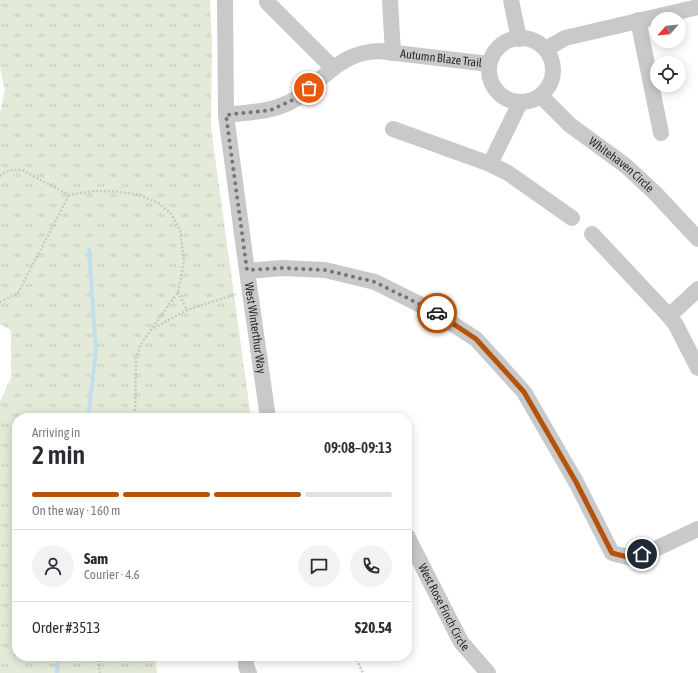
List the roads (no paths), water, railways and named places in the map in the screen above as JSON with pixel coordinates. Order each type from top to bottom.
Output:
[{"type":"street","name":"West Winterthur Way","points":[[225,0],[226,115],[249,290],[267,413]]},
{"type":"street","name":"Autumn Blaze Trail","points":[[390,0],[393,53]]},
{"type":"street","points":[[511,0],[519,39]]},
{"type":"street","points":[[267,2],[333,68]]},
{"type":"street","points":[[546,49],[566,38],[638,20],[689,5]]},
{"type":"street","points":[[638,20],[661,133]]},
{"type":"street","points":[[524,38],[540,44],[546,49],[552,60],[553,73],[548,88],[541,96],[536,99],[520,102],[504,98],[493,86],[489,75],[489,64],[495,51],[508,41],[524,38]]},
{"type":"street","name":"Autumn Blaze Trail","points":[[226,115],[271,110],[297,98],[333,68],[346,60],[363,53],[379,51],[489,64]]},
{"type":"street","name":"Whitehaven Circle","points":[[541,96],[570,126],[626,166],[656,193],[698,239]]},
{"type":"street","points":[[490,164],[520,102]]},
{"type":"street","points":[[393,129],[490,164],[508,173],[572,218]]},
{"type":"street","points":[[592,234],[669,316],[676,325],[698,368]]},
{"type":"street","points":[[247,270],[282,268],[325,270],[375,282],[431,310],[476,339],[524,392],[576,482],[612,553],[631,558],[653,550],[698,529]]},
{"type":"street","points":[[669,316],[698,289]]},
{"type":"street","name":"West Rose Finch Circle","points":[[412,546],[461,642],[488,673]]},
{"type":"street","points":[[246,661],[246,666],[249,673]]},
{"type":"waterway","points":[[89,249],[96,351],[89,413]]},
{"type":"waterway","points":[[57,673],[58,661]]}]
